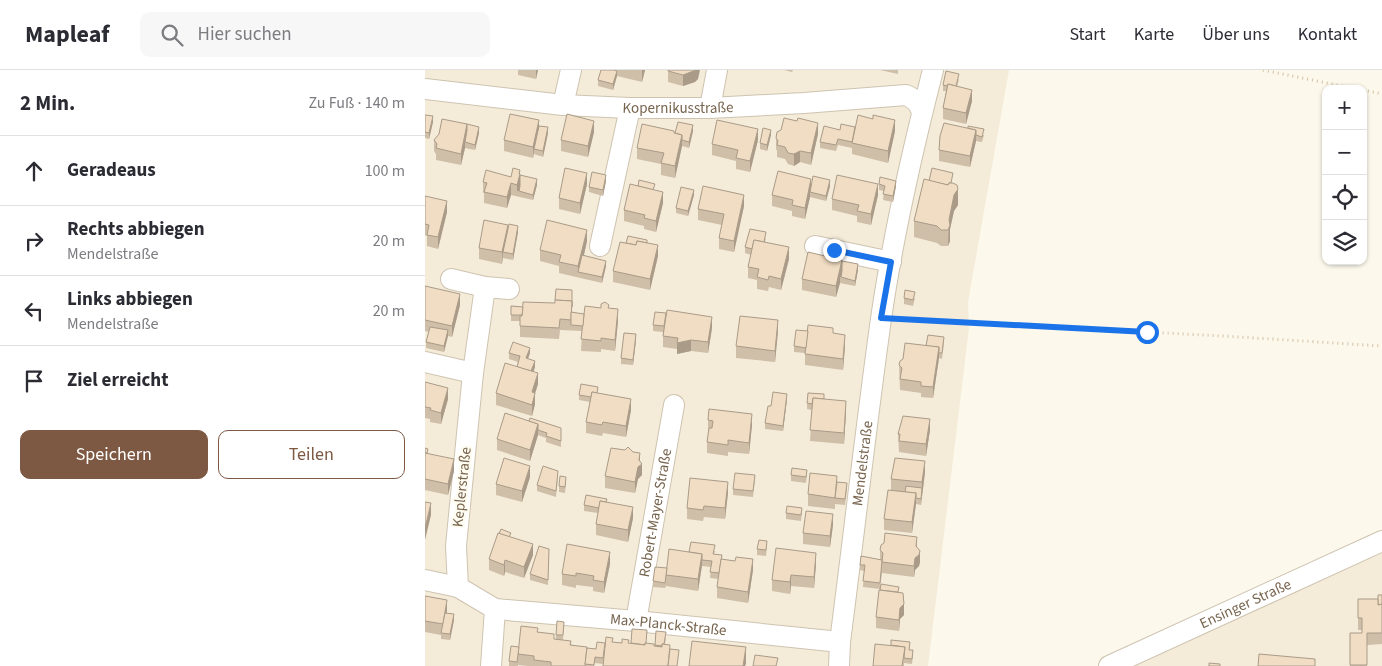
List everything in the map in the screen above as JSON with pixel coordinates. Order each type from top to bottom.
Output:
[{"type":"street","points":[[563,105],[571,70]]},
{"type":"street","points":[[710,108],[717,70]]},
{"type":"street","name":"Mendelstraße","points":[[839,666],[840,642],[881,318],[922,112],[933,70]]},
{"type":"street","name":"Kopernikusstraße","points":[[425,89],[563,105],[630,108],[710,108],[804,103],[895,94],[914,98],[919,103],[922,112]]},
{"type":"street","points":[[600,246],[630,108]]},
{"type":"street","points":[[815,246],[891,262]]},
{"type":"street","points":[[451,279],[485,287],[509,289]]},
{"type":"street","name":"Keplerstraße","points":[[458,587],[456,546],[473,373],[485,287]]},
{"type":"street","points":[[425,362],[473,373]]},
{"type":"street","name":"Robert-Mayer-Straße","points":[[636,620],[674,406]]},
{"type":"street","name":"Ensinger Straße","points":[[1109,666],[1382,541]]},
{"type":"street","points":[[425,580],[458,587],[495,609],[491,666]]},
{"type":"street","name":"Max-Planck-Straße","points":[[495,609],[636,620],[840,642]]},
{"type":"path","points":[[1263,70],[1336,85]]},
{"type":"path","points":[[1367,91],[1382,94]]},
{"type":"path","points":[[881,318],[1382,346]]},
{"type":"shaded area","points":[[425,70],[1009,70],[968,302],[969,328],[928,666],[425,666]]},
{"type":"shaded area","points":[[1382,541],[1382,666],[1109,666]]},
{"type":"building","points":[[601,70],[617,71],[613,84],[598,80]]},
{"type":"building","points":[[668,70],[696,70],[683,75]]},
{"type":"building","points":[[946,71],[959,74],[956,86],[943,85]]},
{"type":"building","points":[[948,84],[972,90],[966,113],[943,108]]},
{"type":"building","points":[[510,114],[539,120],[533,147],[504,140]]},
{"type":"building","points":[[567,114],[594,121],[588,146],[561,140]]},
{"type":"building","points":[[425,115],[433,116],[429,133],[425,132]]},
{"type":"building","points":[[858,115],[873,119],[873,115],[895,120],[888,151],[852,143]]},
{"type":"building","points":[[784,118],[797,121],[798,118],[818,123],[811,153],[800,151],[794,154],[788,153],[785,147],[777,145],[777,132],[781,130]]},
{"type":"building","points":[[442,119],[467,124],[461,154],[436,148],[437,144],[434,140],[439,134]]},
{"type":"building","points":[[717,120],[758,129],[750,161],[736,158],[738,150],[712,144]]},
{"type":"building","points":[[678,122],[693,125],[689,142],[682,140],[682,135],[675,133]]},
{"type":"building","points":[[944,123],[976,130],[970,156],[939,150],[940,136]]},
{"type":"building","points":[[467,124],[479,127],[475,145],[465,142]]},
{"type":"building","points":[[642,124],[674,131],[674,133],[682,135],[675,166],[661,163],[664,153],[637,148]]},
{"type":"building","points":[[841,124],[855,127],[852,142],[838,139],[836,145],[820,142],[824,126],[840,130]]},
{"type":"building","points":[[539,126],[548,127],[543,151],[534,149]]},
{"type":"building","points":[[968,126],[984,129],[982,137],[976,135],[976,130],[968,128]]},
{"type":"building","points":[[763,128],[771,130],[767,145],[760,143]]},
{"type":"building","points":[[513,168],[520,170],[520,174],[517,185],[511,183],[507,197],[484,192],[487,183],[483,182],[486,170],[511,177]]},
{"type":"building","points":[[565,168],[587,173],[580,203],[559,198]]},
{"type":"building","points":[[932,168],[953,173],[951,183],[948,185],[929,181]]},
{"type":"building","points":[[778,171],[811,179],[805,208],[792,205],[793,200],[772,195]]},
{"type":"building","points":[[592,172],[606,175],[603,190],[589,187]]},
{"type":"building","points":[[520,175],[537,179],[533,195],[519,191]]},
{"type":"building","points":[[837,175],[878,184],[871,214],[857,211],[859,205],[832,199]]},
{"type":"building","points":[[813,176],[830,180],[826,196],[810,192]]},
{"type":"building","points":[[880,177],[896,181],[893,196],[883,194],[885,186],[879,184]]},
{"type":"building","points":[[924,179],[948,185],[953,183],[957,185],[958,189],[954,195],[948,230],[941,230],[937,226],[914,221]]},
{"type":"building","points":[[639,180],[655,184],[653,190],[638,186]]},
{"type":"building","points":[[630,184],[663,192],[656,221],[644,218],[645,215],[624,210]]},
{"type":"building","points":[[703,186],[744,195],[734,241],[719,238],[724,214],[698,209]]},
{"type":"building","points":[[681,187],[694,190],[688,211],[676,208]]},
{"type":"building","points":[[425,196],[447,201],[438,237],[427,235],[429,225],[425,224]]},
{"type":"building","points":[[484,220],[508,225],[502,252],[479,248]]},
{"type":"building","points":[[547,220],[587,230],[578,266],[559,262],[561,255],[540,250]]},
{"type":"building","points":[[509,224],[518,226],[513,254],[503,252]]},
{"type":"building","points":[[750,229],[766,232],[764,242],[754,240],[752,249],[745,247]]},
{"type":"building","points":[[628,236],[647,240],[647,243],[637,241],[636,245],[626,243]]},
{"type":"building","points":[[754,240],[789,247],[781,279],[769,276],[768,280],[757,277],[759,269],[748,267]]},
{"type":"building","points":[[637,241],[658,245],[650,279],[613,271],[620,242],[636,245]]},
{"type":"building","points":[[808,252],[842,260],[836,286],[802,279]]},
{"type":"building","points":[[582,255],[606,261],[602,277],[578,272]]},
{"type":"building","points":[[842,261],[858,264],[855,281],[841,277]]},
{"type":"building","points":[[425,286],[460,294],[452,326],[425,320]]},
{"type":"building","points":[[556,289],[572,290],[572,301],[555,300]]},
{"type":"building","points":[[905,290],[915,292],[913,300],[904,298]]},
{"type":"building","points":[[555,300],[572,301],[571,320],[560,319],[559,328],[520,326],[523,302],[555,303]]},
{"type":"building","points":[[605,302],[609,305],[608,308],[618,309],[615,340],[601,338],[601,341],[581,339],[585,306],[601,308],[601,304]]},
{"type":"building","points":[[511,306],[523,307],[522,315],[511,315]]},
{"type":"building","points":[[667,310],[712,317],[708,342],[691,340],[677,343],[678,338],[663,336]]},
{"type":"building","points":[[571,312],[584,314],[583,326],[571,325]]},
{"type":"building","points":[[655,312],[666,313],[664,326],[653,325]]},
{"type":"building","points":[[740,316],[778,320],[775,351],[736,346]]},
{"type":"building","points":[[808,325],[833,328],[833,333],[845,335],[843,359],[805,354]]},
{"type":"building","points":[[430,327],[448,330],[444,346],[426,342]]},
{"type":"building","points":[[796,330],[808,331],[806,348],[794,346]]},
{"type":"building","points":[[624,333],[636,334],[633,360],[621,358]]},
{"type":"building","points":[[928,335],[944,337],[942,353],[939,353],[939,347],[926,346]]},
{"type":"building","points":[[513,342],[530,348],[526,358],[535,361],[531,371],[517,367],[520,356],[509,353]]},
{"type":"building","points":[[905,343],[939,347],[933,387],[921,386],[921,382],[900,379],[902,368],[899,365],[903,359]]},
{"type":"building","points":[[505,363],[538,373],[532,392],[535,393],[532,405],[496,393]]},
{"type":"building","points":[[425,382],[448,388],[441,413],[425,407]]},
{"type":"building","points":[[581,384],[598,387],[597,393],[592,392],[591,397],[579,395]]},
{"type":"building","points":[[592,392],[631,399],[626,426],[603,422],[602,425],[586,422]]},
{"type":"building","points":[[773,392],[787,394],[783,426],[765,423],[768,406],[771,406]]},
{"type":"building","points":[[808,393],[824,394],[824,399],[813,398],[812,404],[807,403]]},
{"type":"building","points":[[813,398],[846,401],[844,433],[810,430]]},
{"type":"building","points":[[709,409],[752,414],[749,443],[728,440],[728,445],[707,442],[709,428],[712,428],[713,421],[708,420]]},
{"type":"building","points":[[505,413],[538,424],[530,450],[497,439]]},
{"type":"building","points":[[903,416],[930,419],[926,444],[899,441],[900,434],[898,434]]},
{"type":"building","points":[[530,418],[561,428],[561,441],[546,436],[547,433],[538,430],[538,424],[529,421]]},
{"type":"building","points":[[628,447],[633,452],[640,453],[639,460],[642,464],[638,467],[635,482],[605,476],[611,448],[625,450]]},
{"type":"building","points":[[425,453],[454,459],[448,484],[425,479]]},
{"type":"building","points":[[504,458],[530,466],[522,491],[496,484]]},
{"type":"building","points":[[895,458],[925,461],[922,482],[891,479]]},
{"type":"building","points":[[543,466],[558,471],[556,491],[537,485]]},
{"type":"building","points":[[792,468],[807,470],[806,477],[791,475]]},
{"type":"building","points":[[735,473],[755,475],[753,491],[733,489]]},
{"type":"building","points":[[810,473],[837,476],[835,498],[808,494]]},
{"type":"building","points":[[560,476],[566,477],[565,487],[559,486]]},
{"type":"building","points":[[690,478],[728,482],[725,508],[704,506],[703,510],[687,508]]},
{"type":"building","points":[[837,482],[847,483],[845,499],[835,498]]},
{"type":"building","points":[[906,486],[922,488],[921,499],[916,498],[916,493],[905,492]]},
{"type":"building","points":[[888,490],[916,493],[912,522],[884,519]]},
{"type":"building","points":[[586,495],[607,499],[606,502],[600,501],[599,508],[584,505]]},
{"type":"building","points":[[600,501],[633,507],[628,530],[596,524]]},
{"type":"building","points":[[425,502],[431,503],[425,528]]},
{"type":"building","points":[[787,506],[802,508],[801,515],[786,513]]},
{"type":"building","points":[[806,511],[833,514],[830,536],[803,533]]},
{"type":"building","points":[[501,529],[511,533],[509,537],[499,534]]},
{"type":"building","points":[[498,533],[533,544],[524,567],[505,560],[504,565],[489,559]]},
{"type":"building","points":[[885,533],[917,537],[916,546],[920,551],[919,555],[915,558],[914,566],[882,562],[883,553],[880,550],[881,545],[884,543]]},
{"type":"building","points":[[759,540],[767,541],[766,550],[757,549]]},
{"type":"building","points":[[691,542],[715,545],[713,554],[722,555],[719,573],[710,572],[712,561],[702,560],[702,554],[689,552]]},
{"type":"building","points":[[567,544],[610,552],[604,582],[593,580],[594,576],[576,573],[576,576],[562,574]]},
{"type":"building","points":[[539,546],[549,549],[548,580],[530,574]]},
{"type":"building","points":[[776,548],[816,553],[814,577],[791,575],[790,582],[772,580]]},
{"type":"building","points":[[669,549],[702,554],[698,579],[666,575]]},
{"type":"building","points":[[861,556],[882,560],[880,583],[863,581],[865,565],[860,565]]},
{"type":"building","points":[[736,557],[753,559],[748,592],[717,587],[721,559],[735,561]]},
{"type":"building","points":[[655,567],[667,568],[665,583],[653,581]]},
{"type":"building","points":[[881,584],[899,587],[898,592],[880,590]]},
{"type":"building","points":[[879,590],[903,593],[904,604],[900,608],[899,620],[876,617]]},
{"type":"building","points":[[1378,595],[1382,595],[1382,604],[1378,605]]},
{"type":"building","points":[[425,596],[447,600],[443,624],[425,621]]},
{"type":"building","points":[[1358,599],[1378,599],[1378,605],[1382,604],[1382,633],[1367,633],[1367,665],[1350,665],[1350,633],[1362,633],[1362,618],[1358,618]]},
{"type":"building","points":[[445,613],[454,614],[450,634],[441,633]]},
{"type":"building","points":[[557,621],[564,622],[563,635],[556,635]]},
{"type":"building","points":[[521,626],[538,628],[537,632],[554,634],[554,639],[571,641],[570,645],[587,647],[585,666],[551,666],[551,662],[534,660],[534,656],[518,654]]},
{"type":"building","points":[[632,629],[647,630],[645,645],[631,643]]},
{"type":"building","points":[[656,631],[666,632],[662,646],[655,645]]},
{"type":"building","points":[[606,637],[613,638],[612,642],[622,643],[622,639],[629,640],[628,643],[654,644],[654,646],[662,647],[662,644],[670,645],[668,666],[603,666]]},
{"type":"building","points":[[891,640],[910,642],[909,650],[913,650],[912,659],[904,658],[905,647],[891,645]]},
{"type":"building","points":[[692,641],[746,647],[743,666],[689,666]]},
{"type":"building","points":[[597,642],[605,643],[603,658],[595,657],[594,665],[585,664],[587,648],[596,649]]},
{"type":"building","points":[[875,644],[905,647],[902,666],[873,666]]},
{"type":"building","points":[[511,646],[519,647],[517,662],[509,661]]},
{"type":"building","points":[[670,649],[679,650],[677,666],[668,666]]},
{"type":"building","points":[[1259,654],[1315,659],[1315,666],[1258,666]]},
{"type":"building","points":[[755,655],[778,658],[776,666],[753,666]]},
{"type":"building","points":[[1209,663],[1220,664],[1220,666],[1209,666]]},
{"type":"route","points":[[834,250],[891,262],[881,318],[1147,332]]}]
